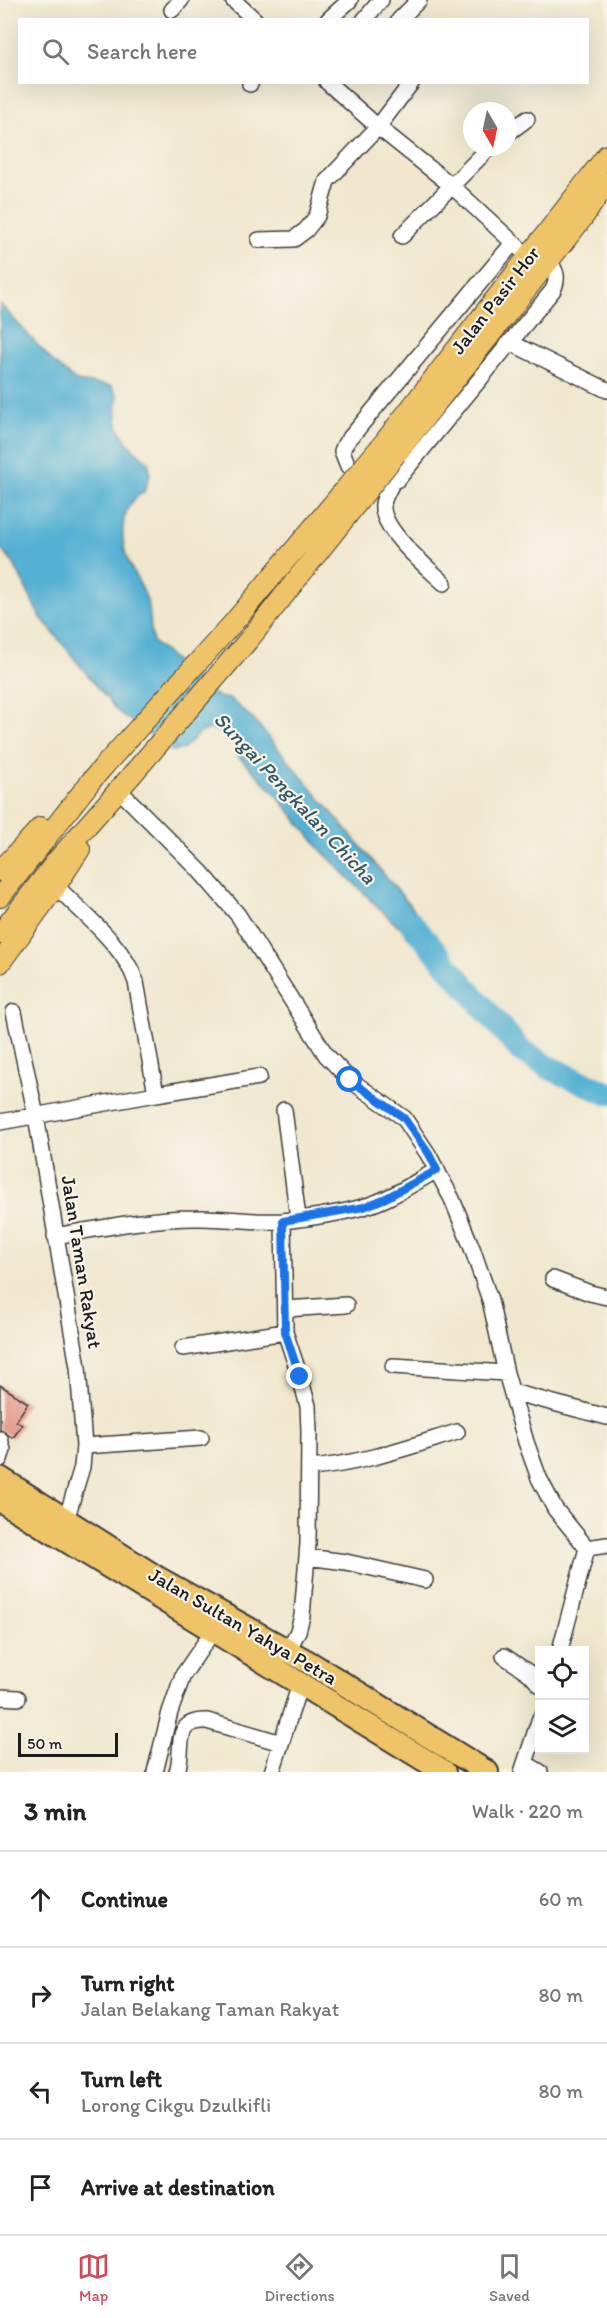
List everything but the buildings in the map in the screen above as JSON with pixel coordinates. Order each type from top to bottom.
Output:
[{"type":"highway","name":"Jalan Sultan Yahya Petra","points":[[0,1478],[156,1577],[310,1663],[487,1772]]},
{"type":"highway","name":"Jalan Sultan Yahya Petra","points":[[0,1500],[444,1772]]},
{"type":"highway","points":[[305,1687],[318,1688],[320,1680],[310,1663]]},
{"type":"main road","name":"Jalan Pasir Hor","points":[[389,449],[529,256],[607,155]]},
{"type":"main road","name":"Jalan Pasir Hor","points":[[389,449],[549,260],[607,183]]},
{"type":"main road","points":[[0,897],[104,766],[389,449]]},
{"type":"main road","points":[[0,934],[58,859],[251,637],[389,449]]},
{"type":"main road","points":[[0,871],[33,834],[91,781]]},
{"type":"main road","points":[[0,963],[56,886],[120,789]]},
{"type":"street","points":[[233,0],[253,18]]},
{"type":"street","points":[[330,18],[350,0]]},
{"type":"street","points":[[366,18],[381,0]]},
{"type":"street","points":[[401,18],[418,0]]},
{"type":"street","points":[[331,84],[378,127],[452,186],[529,256]]},
{"type":"street","points":[[259,240],[294,239],[306,230],[317,216],[327,182],[378,127],[410,84]]},
{"type":"street","points":[[517,126],[527,119]]},
{"type":"street","points":[[402,236],[481,156]]},
{"type":"street","points":[[392,483],[378,482],[348,466],[342,451],[345,444],[513,243]]},
{"type":"street","points":[[444,583],[400,542],[384,512],[384,500],[392,483],[553,290],[556,283],[555,269],[549,260]]},
{"type":"street","points":[[509,342],[607,390]]},
{"type":"street","points":[[120,789],[200,871],[238,915],[326,1055],[350,1080],[404,1118],[429,1154],[472,1248],[489,1300],[506,1373],[539,1478],[555,1509],[587,1548]]},
{"type":"street","points":[[56,886],[120,951],[130,966],[136,982],[156,1094]]},
{"type":"street","name":"Jalan Taman Rakyat","points":[[14,1012],[36,1116],[78,1367],[84,1446],[81,1467],[66,1520]]},
{"type":"street","points":[[0,1122],[259,1077]]},
{"type":"street","points":[[284,1110],[290,1219],[285,1332],[308,1406],[310,1467],[307,1557],[302,1616],[298,1631],[288,1651]]},
{"type":"street","points":[[56,1236],[124,1224],[195,1218],[290,1219],[364,1207],[386,1198],[437,1170]]},
{"type":"street","points":[[553,1279],[607,1297]]},
{"type":"street","points":[[286,1309],[346,1305]]},
{"type":"street","points":[[183,1348],[285,1332]]},
{"type":"street","points":[[393,1366],[506,1373]]},
{"type":"street","points":[[512,1392],[607,1418]]},
{"type":"street","points":[[310,1467],[338,1466],[368,1460],[457,1432]]},
{"type":"street","points":[[84,1446],[201,1438]]},
{"type":"street","points":[[0,1439],[3,1450],[0,1459]]},
{"type":"street","points":[[587,1548],[607,1545]]},
{"type":"street","points":[[561,1646],[587,1548]]},
{"type":"street","points":[[307,1557],[346,1562],[425,1580]]},
{"type":"street","points":[[155,1772],[170,1712],[183,1675],[213,1631]]},
{"type":"street","points":[[504,1656],[535,1680]]},
{"type":"street","points":[[272,1772],[281,1743],[305,1687]]},
{"type":"street","points":[[0,1697],[18,1698]]},
{"type":"street","points":[[177,1772],[181,1754],[180,1737],[186,1725],[195,1720],[207,1721],[281,1743]]},
{"type":"street","points":[[535,1732],[523,1767],[540,1772]]},
{"type":"water","points":[[0,304],[54,363],[76,381],[111,386],[118,396],[117,417],[122,434],[132,448],[149,462],[150,474],[144,492],[130,505],[123,523],[123,533],[129,563],[149,606],[153,642],[218,697],[230,699],[254,720],[425,923],[434,949],[393,922],[321,850],[274,792],[239,757],[232,737],[221,731],[209,729],[198,734],[184,749],[172,751],[117,711],[39,615],[14,564],[0,548]]},
{"type":"waterway","name":"Sungai Pengkalan Chicha","points":[[411,923],[520,1050],[550,1068],[607,1093]]},
{"type":"route","points":[[300,1377],[285,1332],[283,1221],[364,1207],[386,1198],[437,1170],[429,1154],[404,1118],[350,1080]]}]
